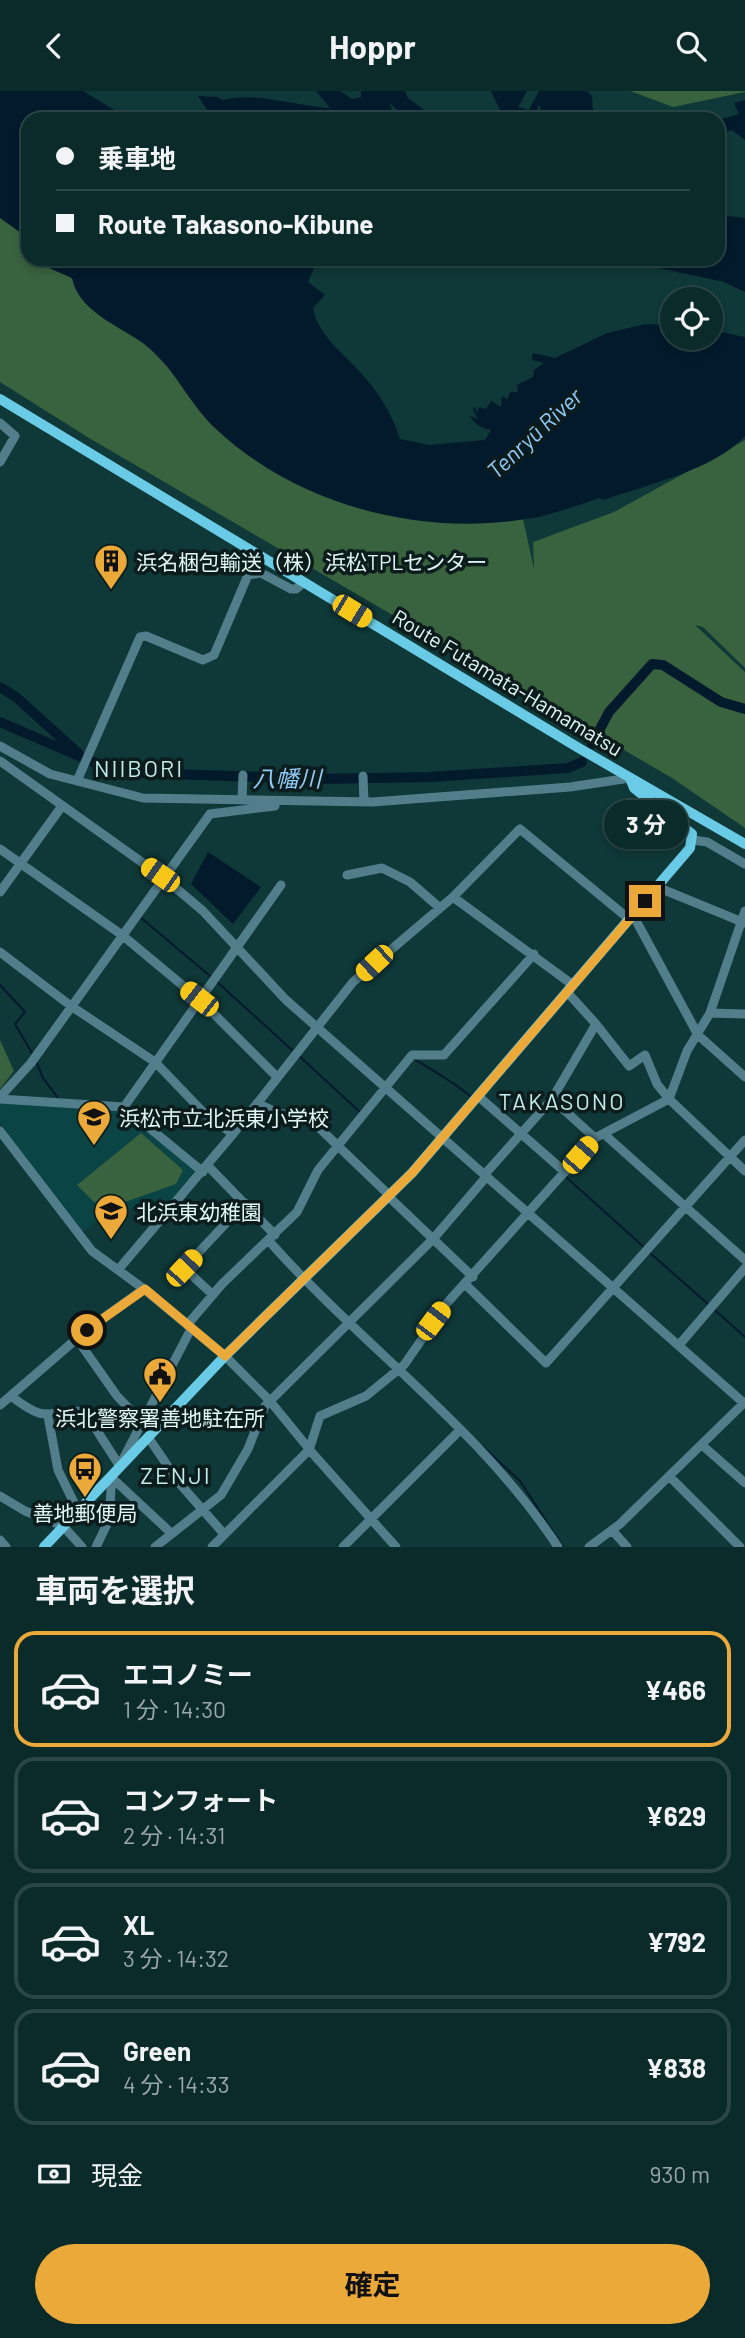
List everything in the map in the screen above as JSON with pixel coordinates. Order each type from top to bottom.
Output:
[{"type":"main road","name":"Route Futamata-Hamamatsu","points":[[0,399],[630,778],[745,844]]},
{"type":"main road","points":[[44,1547],[225,1356],[389,1197],[690,848],[693,840],[687,829],[634,788],[630,778]]},
{"type":"street","points":[[0,423],[15,436],[0,462]]},
{"type":"street","points":[[77,781],[140,637],[146,636],[203,660],[209,659],[214,655],[248,575],[261,573],[291,589],[296,589],[304,582]]},
{"type":"street","points":[[0,746],[33,766],[77,781],[143,798],[363,802],[570,787],[630,778]]},
{"type":"street","points":[[0,761],[164,878],[203,911],[286,1000],[745,1403],[612,1530],[589,1547]]},
{"type":"street","points":[[242,800],[243,775]]},
{"type":"street","points":[[363,776],[363,802]]},
{"type":"street","points":[[0,1098],[35,1058],[210,814],[299,802]]},
{"type":"street","points":[[0,892],[62,806]]},
{"type":"street","points":[[118,1270],[205,1170],[353,982],[453,897],[520,829],[631,917],[698,1035],[745,1077]]},
{"type":"street","points":[[693,840],[707,842],[745,864]]},
{"type":"street","points":[[0,849],[122,935],[199,999],[277,1077]]},
{"type":"street","points":[[347,875],[382,868],[410,882],[440,908]]},
{"type":"street","points":[[124,1107],[281,885]]},
{"type":"street","points":[[657,887],[743,923]]},
{"type":"street","points":[[453,897],[503,935],[534,954],[570,989],[629,1066],[645,1055],[657,1084],[669,1099],[745,1171]]},
{"type":"street","points":[[148,1437],[203,1510],[220,1542],[309,1450],[320,1416],[366,1396],[397,1371],[447,1303],[600,1136],[669,1099],[687,1051],[710,1013],[745,911]]},
{"type":"street","points":[[0,952],[71,1006],[155,1062],[205,1114],[233,1134]]},
{"type":"street","points":[[96,1547],[109,1520],[111,1478],[143,1423],[189,1327],[213,1295],[298,1212],[318,1170],[412,1055],[444,1055],[534,954]]},
{"type":"street","points":[[710,1013],[745,1014]]},
{"type":"street","points":[[155,1547],[170,1532],[221,1495],[241,1462],[260,1415],[270,1401],[433,1239],[552,1099],[596,1024]]},
{"type":"street","points":[[478,1096],[564,1174]]},
{"type":"street","points":[[0,1098],[124,1107],[205,1170],[243,1204],[304,1280],[512,1482],[558,1547]]},
{"type":"street","points":[[552,1099],[600,1136],[745,1260]]},
{"type":"street","points":[[257,1103],[278,1113],[311,1121],[338,1144],[433,1239],[546,1363],[745,1140]]},
{"type":"street","points":[[0,1131],[81,1239],[99,1258],[145,1289],[225,1356],[270,1401],[309,1450],[396,1547]]},
{"type":"street","points":[[213,1295],[184,1268],[243,1204]]},
{"type":"street","points":[[679,1345],[745,1268]]},
{"type":"street","points":[[0,1405],[77,1339],[145,1289]]},
{"type":"street","points":[[77,1339],[117,1396],[143,1423]]},
{"type":"street","points":[[11,1396],[29,1410],[48,1416],[85,1412],[119,1465]]},
{"type":"street","points":[[48,1416],[58,1471],[78,1511]]},
{"type":"street","points":[[343,1547],[460,1430]]},
{"type":"street","points":[[702,1445],[745,1483]]},
{"type":"street","points":[[669,1476],[740,1547]]},
{"type":"street","points":[[111,1478],[170,1532]]},
{"type":"street","points":[[1,1499],[63,1526],[82,1547]]},
{"type":"street","points":[[612,1530],[627,1547]]},
{"type":"street","points":[[0,1540],[6,1547]]},
{"type":"shaded area","name":"浜松市立北浜東小学校","points":[[0,1100],[126,1111],[200,1171],[157,1221],[142,1202],[124,1213],[117,1207],[81,1233],[0,1123]]},
{"type":"green space","points":[[630,91],[745,91],[745,92],[673,107]]},
{"type":"green space","points":[[0,214],[21,233],[21,266],[58,266],[151,350],[263,464],[460,522],[523,519],[534,569],[533,542],[614,512],[745,440],[745,668],[703,627],[695,625],[745,672],[745,828],[672,778],[89,438],[0,382]]},
{"type":"green space","points":[[0,1040],[14,1071],[0,1089]]},
{"type":"green space","points":[[141,1133],[183,1170],[176,1184],[102,1210],[77,1185]]},
{"type":"water","points":[[0,91],[83,91],[116,111],[126,112],[21,112],[21,233],[0,218]]},
{"type":"water","points":[[316,91],[340,91],[352,99],[361,97],[361,91],[405,91],[408,98],[427,112],[399,112],[390,103],[393,112],[208,112],[198,96],[223,100],[261,98],[330,108]]},
{"type":"water","points":[[491,91],[527,91],[518,107],[529,110],[539,91],[587,91],[592,96],[593,112],[542,112],[539,105],[536,112],[501,112]]},
{"type":"water","points":[[745,100],[745,140],[732,130],[725,132],[725,118],[739,114],[734,103]]},
{"type":"water","points":[[725,216],[745,218],[745,292],[724,282],[650,266],[725,266]]},
{"type":"water","name":"Tenryū River","points":[[47,266],[315,266],[308,282],[325,295],[313,308],[320,326],[332,343],[374,388],[389,412],[400,439],[429,445],[485,440],[491,430],[474,421],[470,416],[478,419],[473,410],[475,407],[477,413],[479,407],[486,409],[491,401],[501,407],[502,396],[508,399],[510,392],[518,392],[517,385],[533,377],[534,370],[544,363],[532,360],[533,353],[555,358],[607,333],[646,324],[660,325],[660,350],[723,350],[723,332],[745,337],[745,436],[716,458],[678,475],[603,500],[599,498],[538,517],[496,523],[453,523],[409,519],[366,510],[325,497],[286,479],[249,456],[207,420],[153,351],[94,312],[84,302],[72,278]]},
{"type":"water","points":[[208,852],[261,887],[233,924],[191,884]]},
{"type":"waterway","name":"八幡川","points":[[592,744],[609,712],[652,664],[663,665],[721,702],[745,709]]},
{"type":"waterway","points":[[0,687],[16,697],[78,753]]},
{"type":"waterway","name":"八幡川","points":[[0,722],[93,762],[141,773],[319,779],[430,777],[568,768],[582,762]]},
{"type":"waterway","points":[[140,917],[210,976]]},
{"type":"waterway","points":[[216,981],[292,1050]]},
{"type":"waterway","points":[[0,985],[25,1012],[15,1024],[32,1053]]},
{"type":"waterway","points":[[298,1055],[361,1113]]},
{"type":"waterway","points":[[414,1059],[470,1096]]},
{"type":"waterway","points":[[36,1061],[43,1078],[58,1098]]},
{"type":"waterway","points":[[566,1177],[645,1248]]},
{"type":"waterway","points":[[649,1252],[708,1304]]},
{"type":"waterway","points":[[715,1310],[745,1337]]},
{"type":"waterway","points":[[482,1446],[520,1481],[563,1547]]},
{"type":"place","name":"浜名梱包輸送（株）浜松TPLセンター","points":[[111,591]]},
{"type":"place","name":"浜松市立北浜東小学校","points":[[94,1147]]},
{"type":"place","name":"北浜東幼稚園","points":[[111,1241]]},
{"type":"place","name":"浜北警察署善地駐在所","points":[[160,1404]]},
{"type":"place","name":"善地郵便局","points":[[85,1499]]},
{"type":"district","name":"NIIBORI","points":[[139,768]]},
{"type":"district","name":"TAKASONO","points":[[562,1101]]},
{"type":"district","name":"ZENJI","points":[[176,1475]]},
{"type":"route","points":[[87,1330],[145,1289],[225,1356],[412,1173],[645,901]]}]
